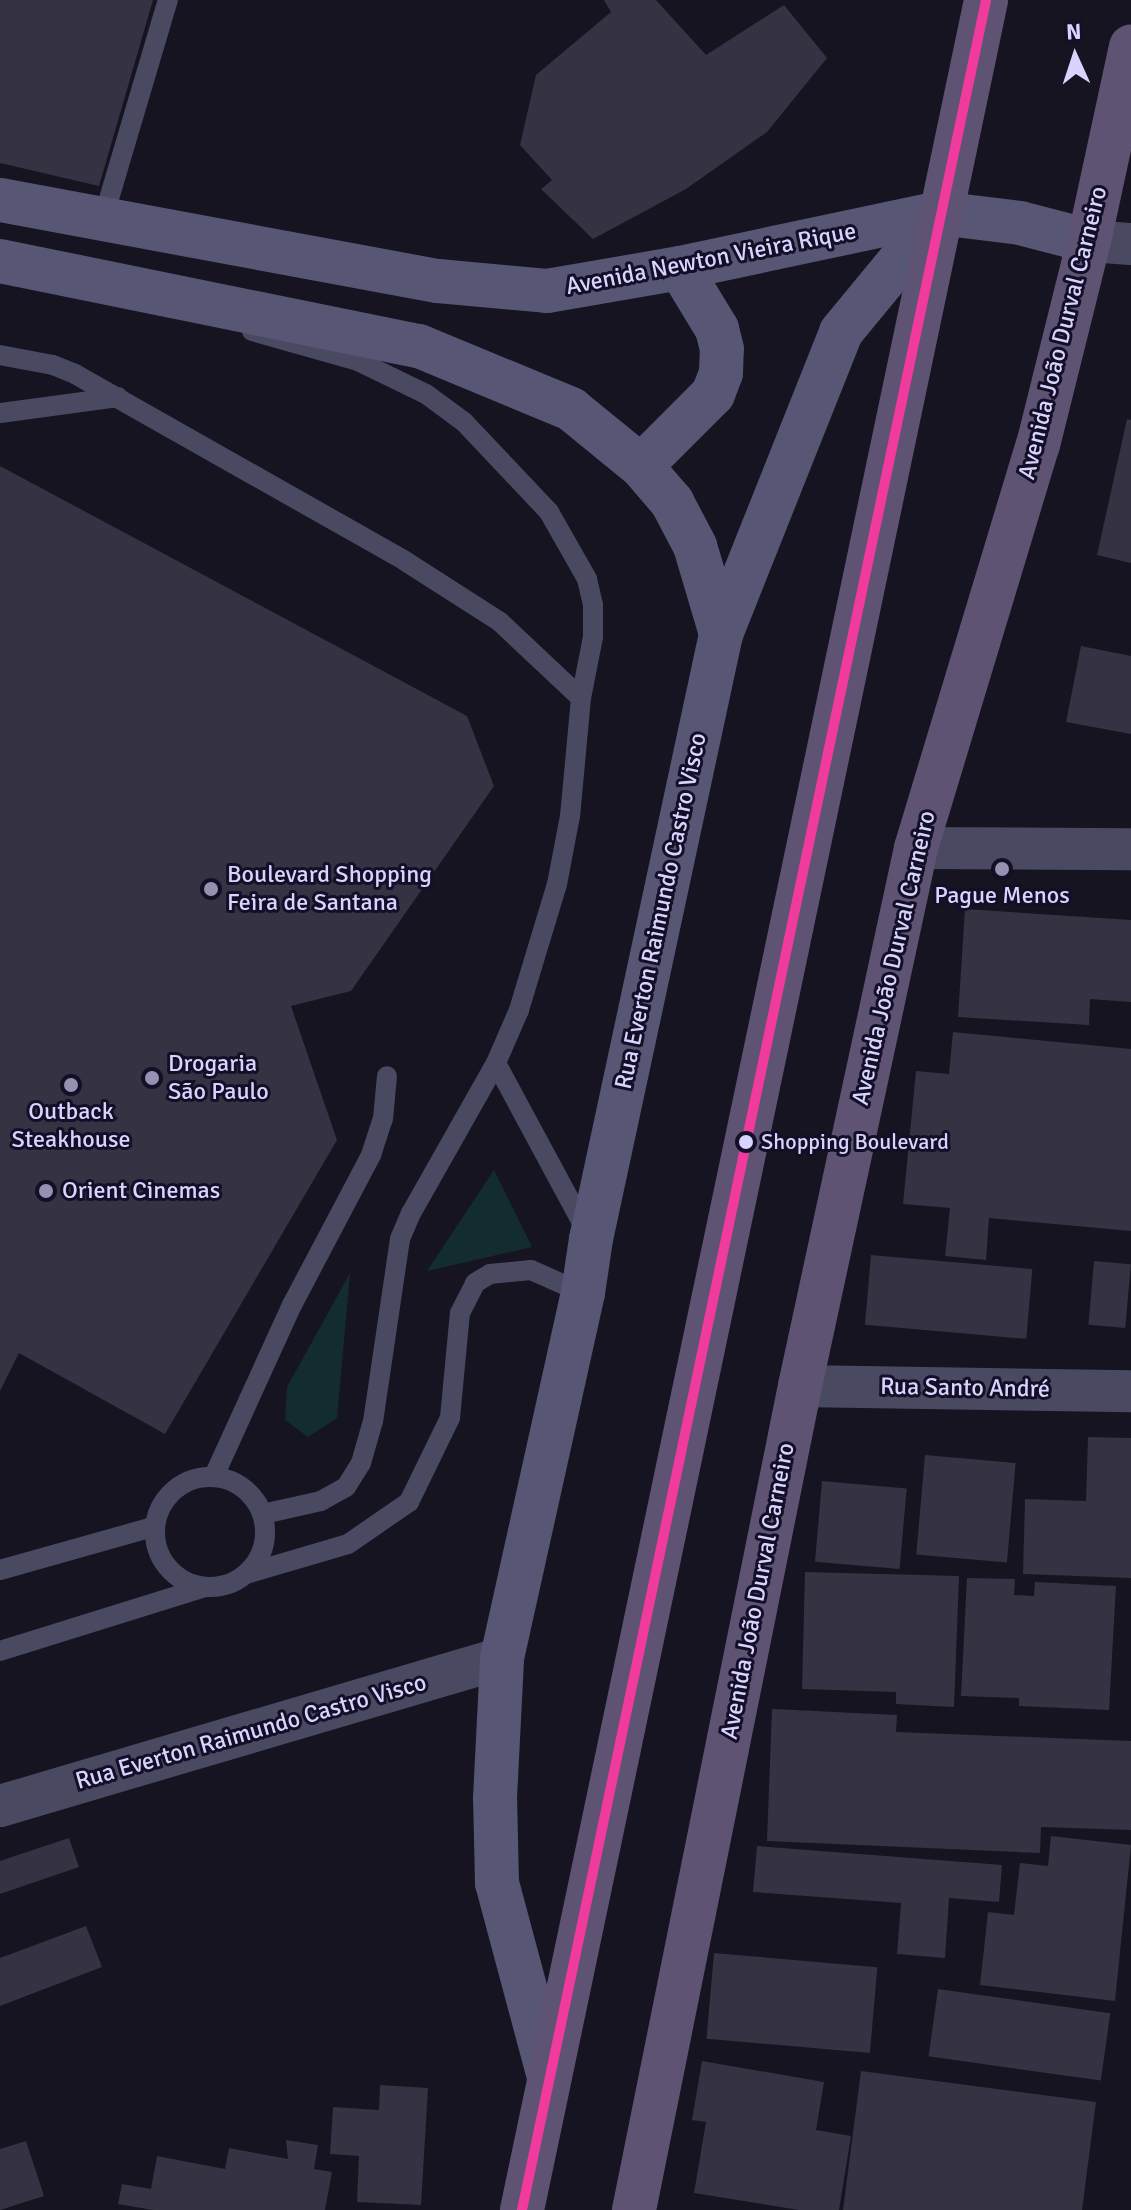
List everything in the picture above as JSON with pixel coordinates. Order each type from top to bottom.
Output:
[{"type":"main road","points":[[522,2210],[986,0]]},
{"type":"main road","name":"Avenida João Durval Carneiro","points":[[634,2210],[800,1386],[916,848],[1038,445],[1110,243],[1131,46]]},
{"type":"street","name":"Avenida Newton Vieira Rique","points":[[0,200],[438,281],[547,291],[680,268],[939,213],[1020,223],[1110,243]]},
{"type":"street","name":"Rua Everton Raimundo Castro Visco","points":[[549,2077],[497,1883],[495,1798],[502,1658],[583,1293],[591,1239],[721,634],[841,332],[939,213]]},
{"type":"street","points":[[0,261],[419,346],[571,409],[641,466],[672,502],[695,546],[721,634]]},
{"type":"street","points":[[641,466],[713,394],[721,373],[722,349],[717,329],[680,268]]},
{"type":"street","points":[[916,848],[1131,849]]},
{"type":"street","name":"Rua Santo André","points":[[800,1386],[1131,1391]]},
{"type":"street","name":"Rua Everton Raimundo Castro Visco","points":[[0,1806],[502,1658]]},
{"type":"lane","points":[[103,219],[168,0]]},
{"type":"lane","points":[[150,293],[276,340],[358,361],[426,394],[492,448],[549,512],[587,579],[593,605],[593,637],[581,698],[570,816],[557,884],[519,1010],[496,1063],[411,1213],[400,1239],[373,1421],[361,1463],[346,1487],[321,1501],[263,1514]]},
{"type":"lane","points":[[0,355],[53,365],[118,397],[405,561],[499,621],[581,698]]},
{"type":"lane","points":[[0,413],[118,397]]},
{"type":"lane","points":[[496,1063],[591,1239]]},
{"type":"lane","points":[[214,1476],[292,1305],[371,1155],[383,1119],[387,1076]]},
{"type":"lane","points":[[0,1651],[205,1587],[227,1584],[246,1574],[348,1544],[409,1502],[450,1418],[460,1313],[475,1283],[490,1274],[531,1270],[583,1293]]},
{"type":"lane","points":[[205,1587],[184,1581],[167,1568],[156,1549],[153,1527],[160,1506],[173,1489],[192,1478],[214,1476],[235,1482],[253,1495],[263,1514],[266,1536],[259,1557],[246,1574]]},
{"type":"lane","points":[[0,1570],[153,1527]]},
{"type":"green space","points":[[494,1170],[532,1247],[427,1271]]},
{"type":"green space","points":[[350,1273],[337,1418],[308,1437],[285,1420],[287,1387]]},
{"type":"building","points":[[0,0],[153,0],[99,186],[0,163]]},
{"type":"building","points":[[604,0],[656,0],[706,55],[784,5],[827,58],[767,132],[686,189],[593,239],[541,189],[552,180],[520,145],[536,75],[611,12]]},
{"type":"building","points":[[1127,419],[1131,420],[1131,563],[1097,555]]},
{"type":"building","name":"Boulevard Shopping Feira de Santana","points":[[0,466],[467,716],[494,786],[351,991],[291,1006],[337,1140],[165,1434],[19,1353],[0,1391]]},
{"type":"building","points":[[1081,646],[1131,656],[1131,734],[1066,722]]},
{"type":"building","points":[[965,909],[1131,920],[1131,1002],[1090,999],[1089,1025],[958,1017]]},
{"type":"building","points":[[953,1032],[1131,1049],[1131,1231],[989,1218],[986,1260],[945,1256],[950,1208],[903,1204],[916,1071],[949,1074]]},
{"type":"building","points":[[871,1255],[1032,1269],[1026,1339],[865,1325]]},
{"type":"building","points":[[1094,1261],[1131,1264],[1125,1328],[1088,1325]]},
{"type":"building","points":[[1088,1437],[1131,1438],[1131,1578],[1023,1574],[1025,1499],[1086,1501]]},
{"type":"building","points":[[925,1455],[1016,1463],[1007,1563],[916,1555]]},
{"type":"building","points":[[822,1481],[907,1488],[900,1569],[815,1562]]},
{"type":"building","points":[[805,1572],[959,1576],[954,1707],[896,1704],[896,1692],[802,1689]]},
{"type":"building","points":[[967,1578],[1015,1579],[1014,1595],[1034,1596],[1035,1582],[1116,1586],[1109,1710],[1019,1706],[1019,1698],[961,1696]]},
{"type":"building","points":[[772,1709],[897,1715],[896,1732],[1131,1741],[1131,1830],[1041,1827],[1040,1853],[767,1841]]},
{"type":"building","points":[[1051,1836],[1131,1845],[1115,2001],[980,1985],[988,1912],[1014,1915],[1020,1863],[1048,1866]]},
{"type":"building","points":[[69,1838],[79,1867],[0,1894],[0,1861]]},
{"type":"building","points":[[757,1846],[1002,1865],[999,1902],[949,1898],[945,1958],[897,1954],[901,1903],[753,1892]]},
{"type":"building","points":[[86,1926],[102,1967],[0,2006],[0,1958]]},
{"type":"building","points":[[714,1953],[877,1967],[870,2053],[707,2039]]},
{"type":"building","points":[[938,1989],[1110,2013],[1101,2081],[929,2056]]},
{"type":"building","points":[[702,2061],[824,2082],[816,2130],[851,2136],[839,2210],[799,2210],[694,2193],[706,2122],[692,2120]]},
{"type":"building","points":[[861,2071],[1096,2102],[1082,2210],[843,2210]]},
{"type":"building","points":[[380,2085],[428,2088],[421,2205],[357,2202],[359,2156],[330,2154],[333,2107],[379,2110]]},
{"type":"building","points":[[286,2140],[318,2145],[314,2169],[332,2172],[325,2210],[153,2210],[118,2204],[122,2184],[151,2189],[157,2156],[225,2169],[229,2148],[288,2159]]},
{"type":"building","points":[[26,2141],[44,2196],[0,2210],[0,2149]]},
{"type":"transit line","points":[[522,2210],[986,0]]},
{"type":"place","name":"Pague Menos","points":[[1002,869]]},
{"type":"place","name":"Boulevard Shopping Feira de Santana","points":[[211,889]]},
{"type":"place","name":"Drogaria São Paulo","points":[[152,1078]]},
{"type":"place","name":"Outback Steakhouse","points":[[71,1085]]},
{"type":"place","name":"Shopping Boulevard","points":[[746,1142]]},
{"type":"place","name":"Orient Cinemas","points":[[46,1191]]}]
